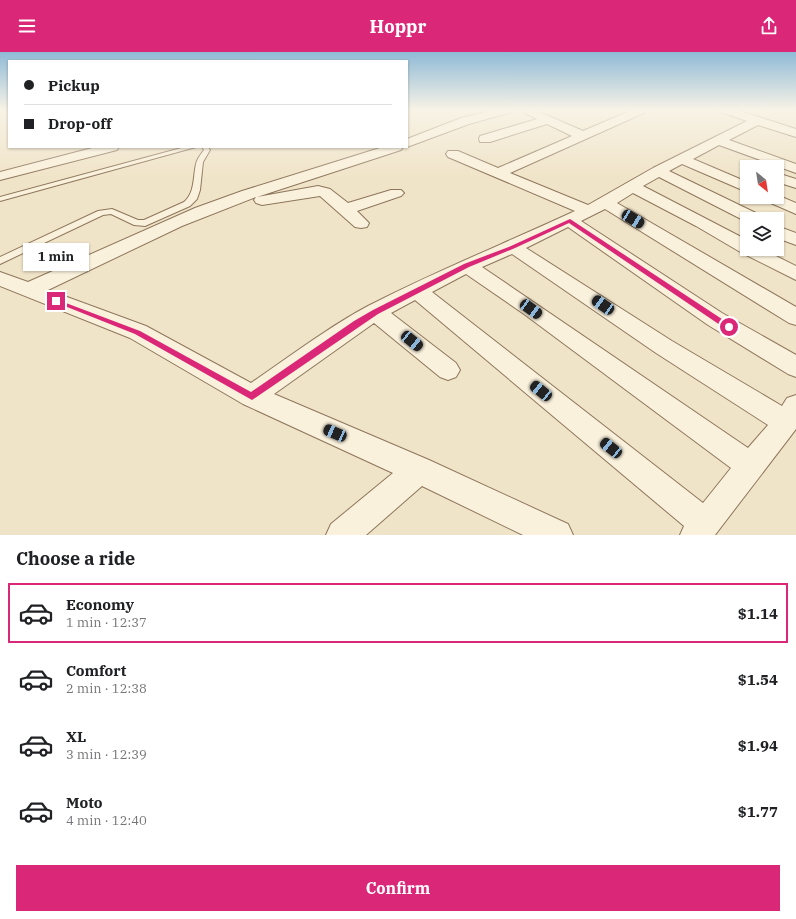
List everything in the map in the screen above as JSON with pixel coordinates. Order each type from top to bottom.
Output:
[{"type":"street","points":[[408,143],[435,133]]},
{"type":"street","points":[[485,140],[508,133]]},
{"type":"street","points":[[575,133],[583,136]]},
{"type":"street","points":[[498,173],[591,133]]},
{"type":"street","points":[[252,396],[356,323],[375,312],[466,266],[513,247],[606,203],[658,172],[733,133]]},
{"type":"street","points":[[711,144],[741,160]]},
{"type":"street","points":[[711,144],[796,168]]},
{"type":"street","points":[[0,176],[108,148]]},
{"type":"street","points":[[350,148],[363,159]]},
{"type":"street","points":[[29,290],[104,256],[134,240],[225,203],[393,148]]},
{"type":"street","points":[[453,154],[588,211]]},
{"type":"street","points":[[682,159],[740,184]]},
{"type":"street","points":[[658,172],[740,212]]},
{"type":"street","points":[[784,179],[796,184]]},
{"type":"street","points":[[633,187],[702,222],[740,244]]},
{"type":"street","points":[[225,203],[284,197],[318,191],[325,192],[361,223]]},
{"type":"street","points":[[346,210],[396,193]]},
{"type":"street","points":[[606,203],[796,317]]},
{"type":"street","points":[[784,204],[796,209]]},
{"type":"street","points":[[570,221],[715,319],[796,367]]},
{"type":"street","points":[[784,234],[796,240]]},
{"type":"street","points":[[417,290],[700,529],[791,414],[664,347],[513,247]]},
{"type":"street","points":[[761,256],[796,274]]},
{"type":"street","points":[[466,266],[531,309],[751,466]]},
{"type":"street","points":[[0,279],[138,332],[252,396],[419,470],[557,535]]},
{"type":"street","points":[[375,312],[448,370]]},
{"type":"street","points":[[342,535],[419,470]]},
{"type":"lane","points":[[0,199],[189,148]]},
{"type":"lane","points":[[0,260],[107,211],[112,211],[137,223],[145,223],[187,204],[193,198],[196,190],[200,162],[207,150],[206,148]]},
{"type":"route","points":[[56,301],[138,332],[252,396],[356,323],[375,312],[466,266],[513,247],[570,221],[729,327]]}]
